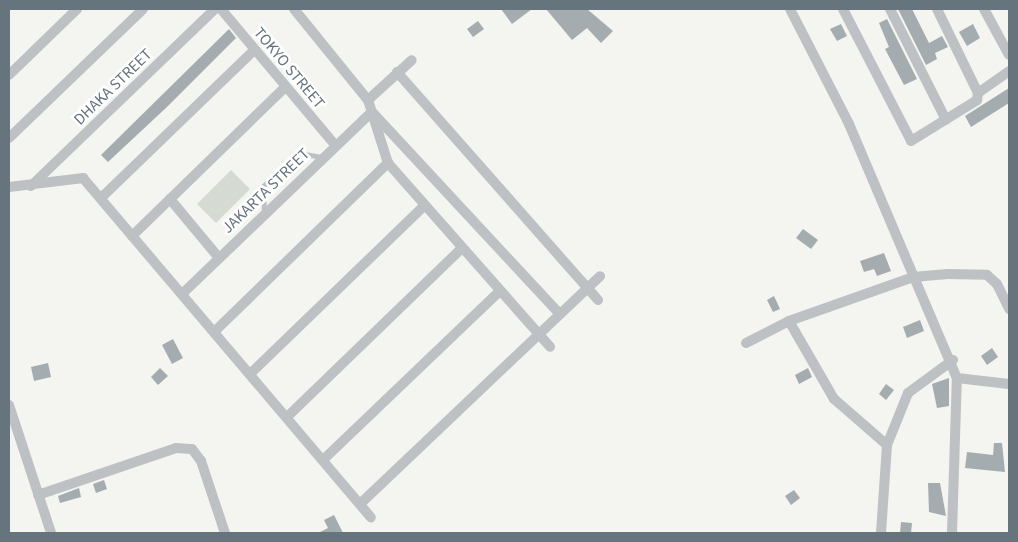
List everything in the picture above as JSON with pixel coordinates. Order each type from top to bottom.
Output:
[{"type":"street","points":[[9,75],[78,9]]},
{"type":"street","points":[[9,138],[143,9]]},
{"type":"street","name":"DHAKA STREET","points":[[32,186],[215,9]]},
{"type":"street","name":"TOKYO STREET","points":[[221,9],[285,88],[335,145]]},
{"type":"street","points":[[294,9],[368,100],[388,163],[550,347]]},
{"type":"street","points":[[790,9],[849,124],[913,277],[953,360],[957,378],[952,533]]},
{"type":"street","points":[[843,9],[911,141],[977,100],[978,93],[937,9]]},
{"type":"street","points":[[890,9],[946,120]]},
{"type":"street","points":[[984,9],[1009,56]]},
{"type":"street","points":[[101,198],[254,50]]},
{"type":"street","points":[[368,100],[412,60]]},
{"type":"street","points":[[978,93],[1009,71]]},
{"type":"street","points":[[398,72],[598,300]]},
{"type":"street","points":[[132,236],[285,88]]},
{"type":"street","points":[[372,112],[560,314]]},
{"type":"street","name":"JAKARTA STREET","points":[[182,294],[322,157],[372,112]]},
{"type":"street","points":[[214,332],[388,163]]},
{"type":"street","points":[[9,187],[32,186],[83,178],[324,459],[371,517]]},
{"type":"street","points":[[170,199],[219,258]]},
{"type":"street","points":[[250,374],[424,206]]},
{"type":"street","points":[[287,417],[462,248]]},
{"type":"street","points":[[746,343],[789,321],[913,277],[987,275],[997,284],[1009,309]]},
{"type":"street","points":[[360,504],[600,276]]},
{"type":"street","points":[[324,459],[500,291]]},
{"type":"street","points":[[789,321],[834,399],[887,445]]},
{"type":"street","points":[[881,533],[887,445],[908,393],[953,360]]},
{"type":"street","points":[[957,378],[1009,384]]},
{"type":"street","points":[[9,405],[51,533]]},
{"type":"street","points":[[38,495],[176,448],[192,449],[201,461],[225,533]]},
{"type":"lane","points":[[264,213],[264,186],[299,153],[322,157]]},
{"type":"shaded area","points":[[231,170],[250,189],[216,223],[197,204]]},
{"type":"building","points":[[501,9],[532,9],[512,24]]},
{"type":"building","points":[[546,9],[587,9],[613,31],[601,43],[587,28],[572,40]]},
{"type":"building","points":[[898,9],[912,9],[929,43],[942,36],[948,47],[935,53],[937,59],[926,65]]},
{"type":"building","points":[[887,19],[917,79],[904,85],[885,49],[889,47],[879,23]]},
{"type":"building","points":[[478,21],[484,29],[473,37],[467,29]]},
{"type":"building","points":[[841,24],[847,36],[837,41],[830,29]]},
{"type":"building","points":[[973,24],[980,38],[967,46],[959,32]]},
{"type":"building","points":[[229,29],[236,38],[168,106],[108,162],[101,155]]},
{"type":"building","points":[[1009,88],[1009,103],[971,127],[965,116]]},
{"type":"building","points":[[803,229],[818,240],[811,249],[796,238]]},
{"type":"building","points":[[884,253],[891,271],[877,276],[874,269],[864,272],[860,261]]},
{"type":"building","points":[[774,296],[780,309],[773,312],[767,300]]},
{"type":"building","points":[[920,320],[924,331],[907,338],[903,327]]},
{"type":"building","points":[[173,339],[183,358],[172,364],[162,345]]},
{"type":"building","points":[[992,348],[998,357],[987,365],[981,356]]},
{"type":"building","points":[[48,363],[51,377],[34,381],[31,367]]},
{"type":"building","points":[[160,368],[168,376],[158,385],[151,377]]},
{"type":"building","points":[[808,368],[812,377],[799,384],[795,375]]},
{"type":"building","points":[[949,378],[949,406],[937,408],[932,384]]},
{"type":"building","points":[[886,384],[894,390],[886,400],[879,394]]},
{"type":"building","points":[[994,443],[1002,443],[1005,472],[965,468],[967,452],[993,455]]},
{"type":"building","points":[[104,480],[107,489],[96,493],[93,484]]},
{"type":"building","points":[[928,483],[940,483],[946,516],[929,512]]},
{"type":"building","points":[[79,488],[81,497],[60,503],[58,496]]},
{"type":"building","points":[[794,490],[800,498],[791,505],[785,496]]},
{"type":"building","points":[[334,515],[343,533],[318,533],[328,528],[324,520]]},
{"type":"building","points":[[901,522],[912,523],[911,533],[900,533]]}]
